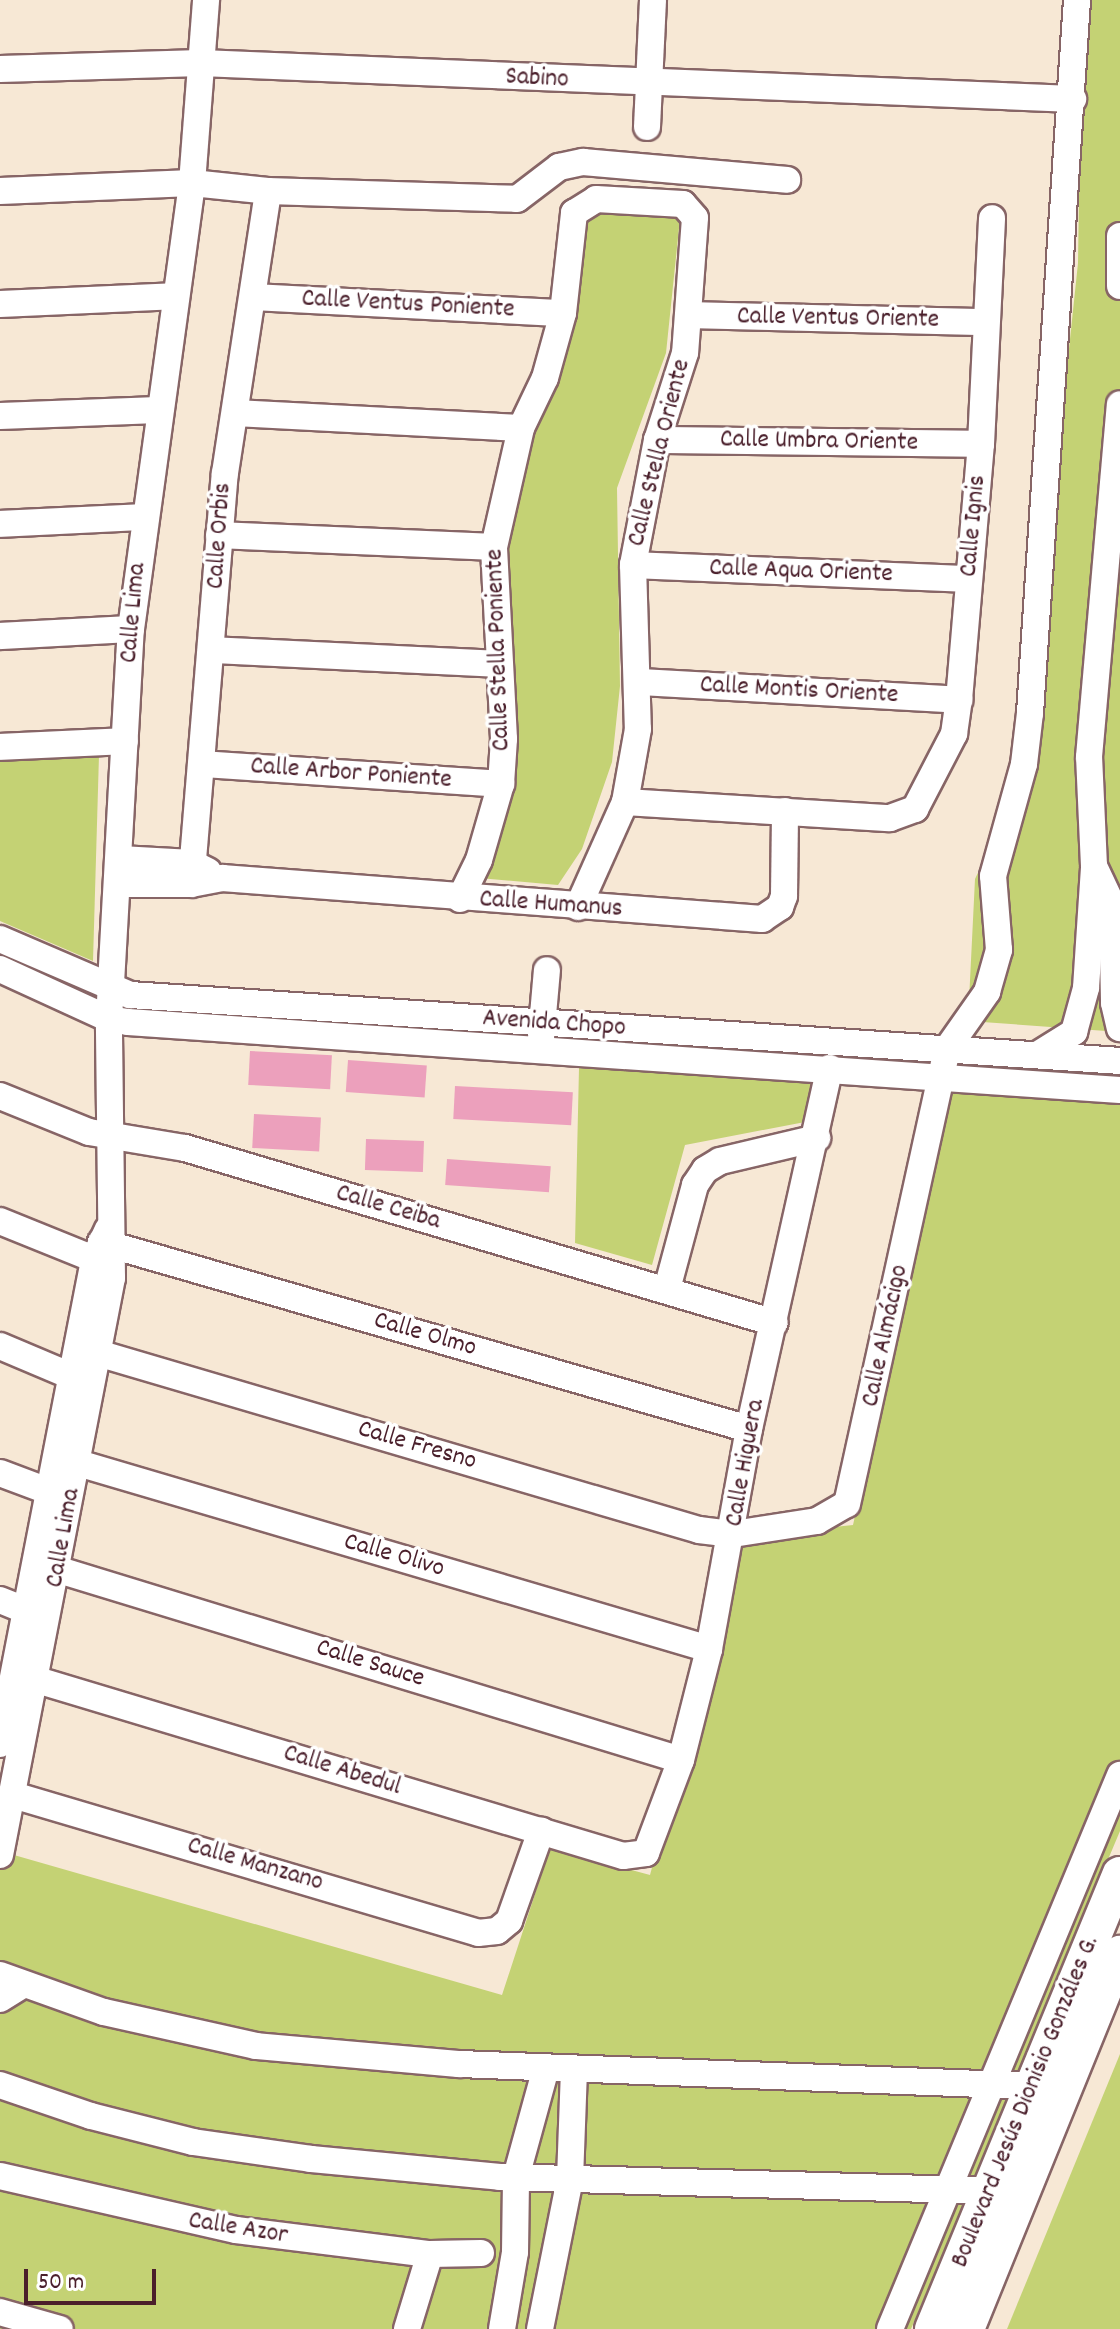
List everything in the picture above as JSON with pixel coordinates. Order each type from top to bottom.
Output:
[{"type":"main road","name":"Boulevard Jesús Dionisio Gonzáles G.","points":[[932,2329],[1120,1874]]},
{"type":"main road","name":"Boulevard Jesús Dionisio Gonzáles G.","points":[[967,2329],[1120,1953]]},
{"type":"street","name":"Calle Lima","points":[[1,1730],[25,1610],[59,1496],[78,1463],[101,1354],[109,1019],[131,629],[173,296],[192,183],[206,0]]},
{"type":"street","points":[[647,127],[653,0]]},
{"type":"street","points":[[947,1049],[987,992],[999,950],[993,876],[1024,764],[1070,152],[1077,0]]},
{"type":"street","name":"Sabino","points":[[0,69],[201,63],[650,84],[1073,99]]},
{"type":"street","points":[[0,191],[192,183],[268,191],[517,199],[559,167],[583,162],[787,180]]},
{"type":"street","name":"Calle Orbis","points":[[192,874],[219,535],[268,191]]},
{"type":"street","name":"Calle Stella Oriente","points":[[574,213],[596,199],[689,207],[695,218],[685,353],[657,440],[633,565],[640,682],[625,802],[578,907]]},
{"type":"street","name":"Calle Stella Poniente","points":[[460,899],[479,860],[501,784],[504,739],[494,547],[521,428],[545,378],[563,313],[574,213]]},
{"type":"street","name":"Calle Ignis","points":[[785,811],[902,815],[915,809],[954,734],[981,444],[992,218]]},
{"type":"street","points":[[1120,236],[1120,286]]},
{"type":"street","points":[[0,304],[173,296]]},
{"type":"street","name":"Calle Ventus Poniente","points":[[253,297],[563,313]]},
{"type":"street","name":"Calle Ventus Oriente","points":[[689,315],[986,322]]},
{"type":"street","points":[[1120,404],[1116,513],[1089,757],[1094,866],[1120,1028]]},
{"type":"street","points":[[0,416],[158,410]]},
{"type":"street","points":[[235,413],[521,428]]},
{"type":"street","name":"Calle Umbra Oriente","points":[[657,440],[981,444]]},
{"type":"street","points":[[0,524],[143,517]]},
{"type":"street","points":[[219,535],[494,547]]},
{"type":"street","name":"Calle Aqua Oriente","points":[[633,565],[969,579]]},
{"type":"street","points":[[0,636],[131,629]]},
{"type":"street","points":[[212,650],[498,664]]},
{"type":"street","name":"Calle Montis Oriente","points":[[640,682],[959,700]]},
{"type":"street","points":[[0,747],[125,741]]},
{"type":"street","name":"Calle Arbor Poniente","points":[[202,764],[501,784]]},
{"type":"street","points":[[625,802],[785,811]]},
{"type":"street","name":"Calle Humanus","points":[[119,872],[192,874],[460,899],[762,919],[773,915],[784,896],[785,811]]},
{"type":"street","name":"Avenida Chopo","points":[[0,939],[111,990],[830,1068],[1120,1090]]},
{"type":"street","points":[[1037,1056],[1074,1032],[1086,988],[1107,948]]},
{"type":"street","name":"Avenida Chopo","points":[[0,969],[109,1019],[541,1037],[947,1049],[1120,1061]]},
{"type":"street","points":[[541,1037],[547,970]]},
{"type":"street","name":"Calle Almácigo","points":[[733,1534],[830,1517],[851,1496],[947,1049]]},
{"type":"street","name":"Calle Higuera","points":[[646,1853],[681,1760],[709,1649],[733,1534],[749,1429],[817,1138],[830,1068]]},
{"type":"street","name":"Calle Ceiba","points":[[0,1096],[108,1136],[185,1148],[775,1323]]},
{"type":"street","points":[[667,1289],[695,1185],[705,1170],[720,1161],[817,1138]]},
{"type":"street","name":"Calle Olmo","points":[[0,1221],[104,1243],[749,1429]]},
{"type":"street","name":"Calle Lima","points":[[1,1851],[59,1570],[59,1496],[71,1376],[104,1243]]},
{"type":"street","points":[[0,1346],[71,1376]]},
{"type":"street","name":"Calle Fresno","points":[[101,1354],[699,1530],[733,1534]]},
{"type":"street","name":"Calle Olivo","points":[[78,1463],[709,1649]]},
{"type":"street","points":[[0,1473],[59,1496]]},
{"type":"street","name":"Calle Sauce","points":[[59,1570],[681,1760]]},
{"type":"street","points":[[0,1600],[25,1610]]},
{"type":"street","name":"Calle Abedul","points":[[37,1680],[623,1856],[646,1853]]},
{"type":"street","points":[[890,2329],[1120,1775]]},
{"type":"street","name":"Calle Manzano","points":[[13,1795],[464,1929],[497,1931],[513,1910],[541,1831]]},
{"type":"street","points":[[0,1999],[12,1980],[104,2012],[256,2046],[546,2068],[1034,2086]]},
{"type":"street","points":[[502,2329],[515,2252],[516,2177],[546,2068]]},
{"type":"street","points":[[540,2329],[570,2179],[574,2069]]},
{"type":"street","points":[[2,2082],[91,2116],[193,2142],[516,2177],[990,2191]]},
{"type":"street","name":"Calle Azor","points":[[0,2176],[236,2230],[430,2254],[481,2253]]},
{"type":"street","points":[[407,2329],[430,2254]]},
{"type":"street","points":[[0,2312],[47,2327]]},
{"type":"green space","points":[[1082,0],[1120,0],[1120,1032],[968,1021],[975,879],[1024,776],[1078,263]]},
{"type":"green space","points":[[588,206],[681,209],[666,353],[617,488],[620,686],[612,762],[582,849],[558,885],[479,878],[509,789],[506,546]]},
{"type":"green space","points":[[99,755],[93,961],[0,921],[0,760]]},
{"type":"green space","points":[[557,1031],[906,1055],[905,1065],[556,1041]]},
{"type":"green space","points":[[579,1068],[814,1080],[805,1122],[685,1145],[652,1265],[575,1243]]},
{"type":"green space","points":[[952,1084],[1120,1098],[1120,1831],[911,2329],[0,2329],[0,1870],[7,1853],[502,1995],[550,1848],[650,1875],[741,1537],[853,1525]]},
{"type":"green space","points":[[1120,2054],[1120,2329],[1007,2329]]},
{"type":"building","points":[[250,1051],[332,1055],[330,1089],[248,1085]]},
{"type":"building","points":[[348,1060],[427,1066],[425,1097],[346,1092]]},
{"type":"building","points":[[455,1086],[573,1092],[571,1125],[453,1119]]},
{"type":"building","points":[[254,1114],[321,1118],[319,1151],[252,1148]]},
{"type":"building","points":[[366,1139],[424,1141],[423,1172],[365,1170]]},
{"type":"building","points":[[447,1159],[551,1166],[549,1192],[445,1185]]}]
